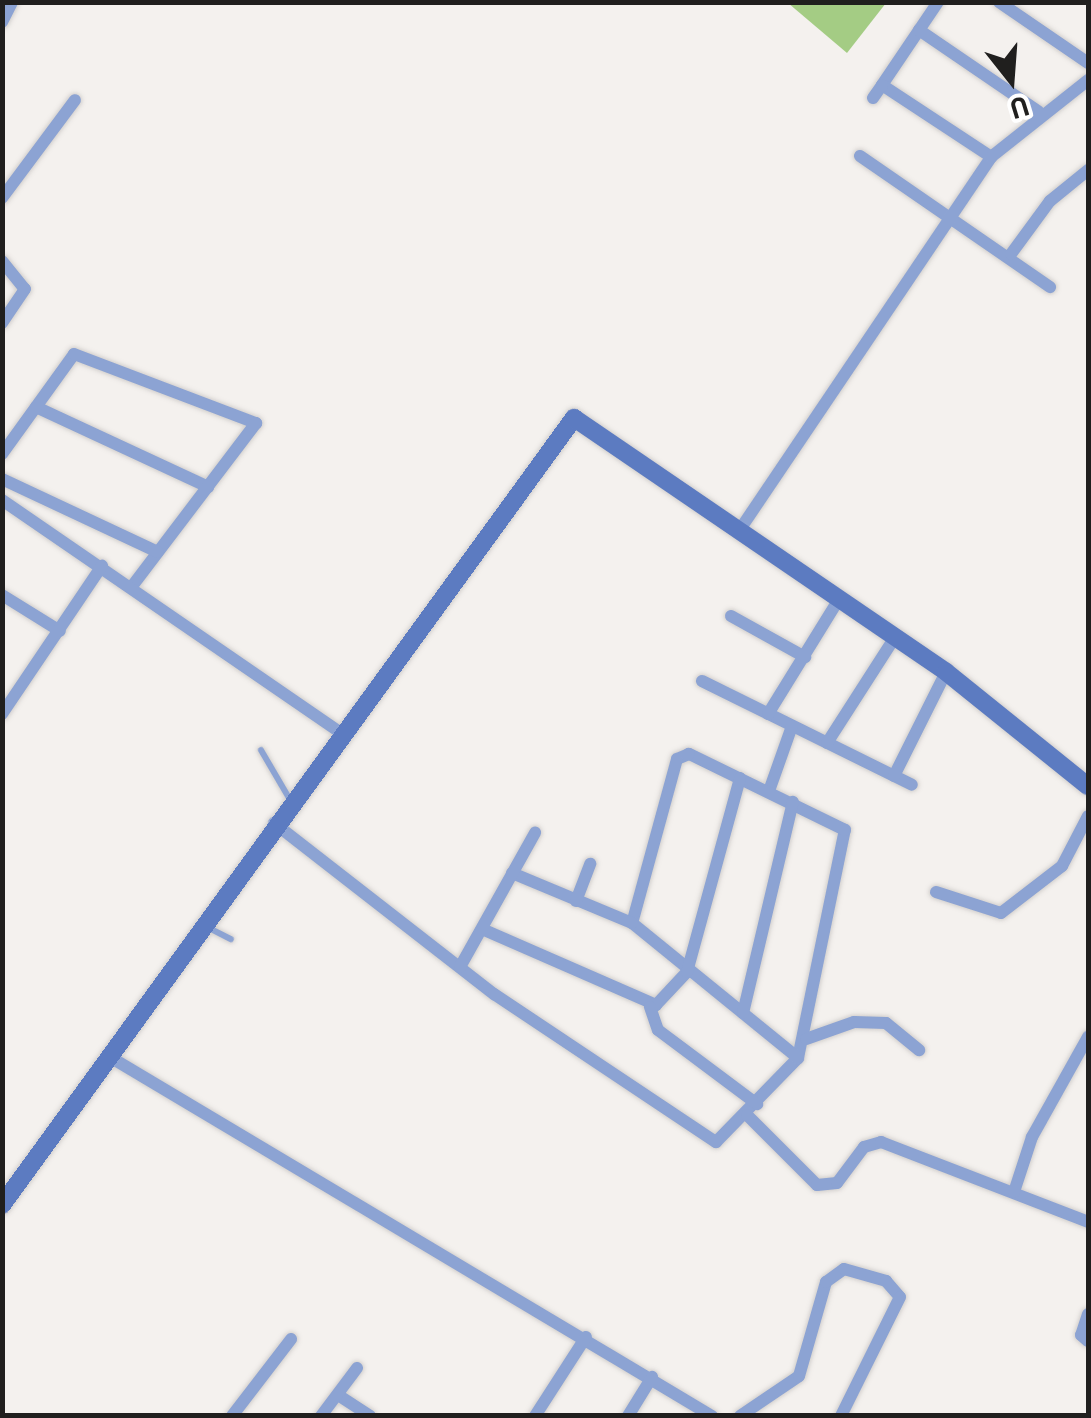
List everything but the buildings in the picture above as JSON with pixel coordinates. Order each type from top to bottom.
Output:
[{"type":"street","points":[[2,22],[12,2]]},
{"type":"street","points":[[873,98],[938,2]]},
{"type":"street","points":[[999,2],[1088,63]]},
{"type":"street","points":[[920,30],[1039,112]]},
{"type":"street","points":[[740,531],[991,157],[1039,112],[1088,80]]},
{"type":"street","points":[[882,85],[991,157]]},
{"type":"street","points":[[2,198],[75,100]]},
{"type":"street","points":[[860,156],[1011,254],[1050,287]]},
{"type":"street","points":[[1011,254],[1050,201],[1088,170]]},
{"type":"street","points":[[2,261],[25,281],[2,323]]},
{"type":"street","points":[[2,454],[74,354],[256,423],[133,585]]},
{"type":"street","points":[[36,407],[208,487]]},
{"type":"street","points":[[2,1205],[272,822],[574,418],[946,672],[1088,786]]},
{"type":"street","points":[[2,479],[158,552]]},
{"type":"street","points":[[2,500],[133,585],[339,732]]},
{"type":"street","points":[[2,714],[102,566]]},
{"type":"street","points":[[2,595],[60,631]]},
{"type":"street","points":[[768,714],[839,599]]},
{"type":"street","points":[[731,616],[805,657]]},
{"type":"street","points":[[828,744],[895,637]]},
{"type":"street","points":[[894,776],[946,672]]},
{"type":"street","points":[[702,682],[912,785]]},
{"type":"street","points":[[769,791],[792,726]]},
{"type":"street","points":[[272,822],[460,967],[706,1140],[725,1137],[798,1058],[806,1039],[846,837],[793,802],[689,754],[677,759],[632,923]]},
{"type":"street","points":[[650,1007],[687,972],[740,778]]},
{"type":"street","points":[[743,1013],[793,802]]},
{"type":"street","points":[[936,892],[1002,913],[1062,866],[1088,816]]},
{"type":"street","points":[[460,967],[534,833]]},
{"type":"street","points":[[576,902],[590,864]]},
{"type":"street","points":[[512,874],[632,923],[687,972],[798,1058]]},
{"type":"street","points":[[482,929],[650,1007],[658,1030],[752,1109],[817,1184],[837,1183],[868,1144],[882,1142],[1088,1222]]},
{"type":"street","points":[[806,1039],[854,1022],[886,1023],[919,1050]]},
{"type":"street","points":[[1014,1192],[1032,1136],[1088,1038]]},
{"type":"street","points":[[110,1056],[586,1336],[712,1416]]},
{"type":"street","points":[[740,1416],[799,1376],[826,1282],[844,1269],[886,1281],[900,1298],[842,1416]]},
{"type":"street","points":[[1088,1314],[1081,1336],[1088,1341]]},
{"type":"street","points":[[535,1416],[586,1336]]},
{"type":"street","points":[[232,1416],[291,1340]]},
{"type":"street","points":[[321,1416],[357,1368]]},
{"type":"street","points":[[628,1416],[652,1378]]},
{"type":"street","points":[[338,1396],[370,1416]]},
{"type":"lane","points":[[261,750],[290,798]]},
{"type":"lane","points":[[200,924],[231,939]]},
{"type":"green space","points":[[788,3],[886,3],[847,53]]}]
